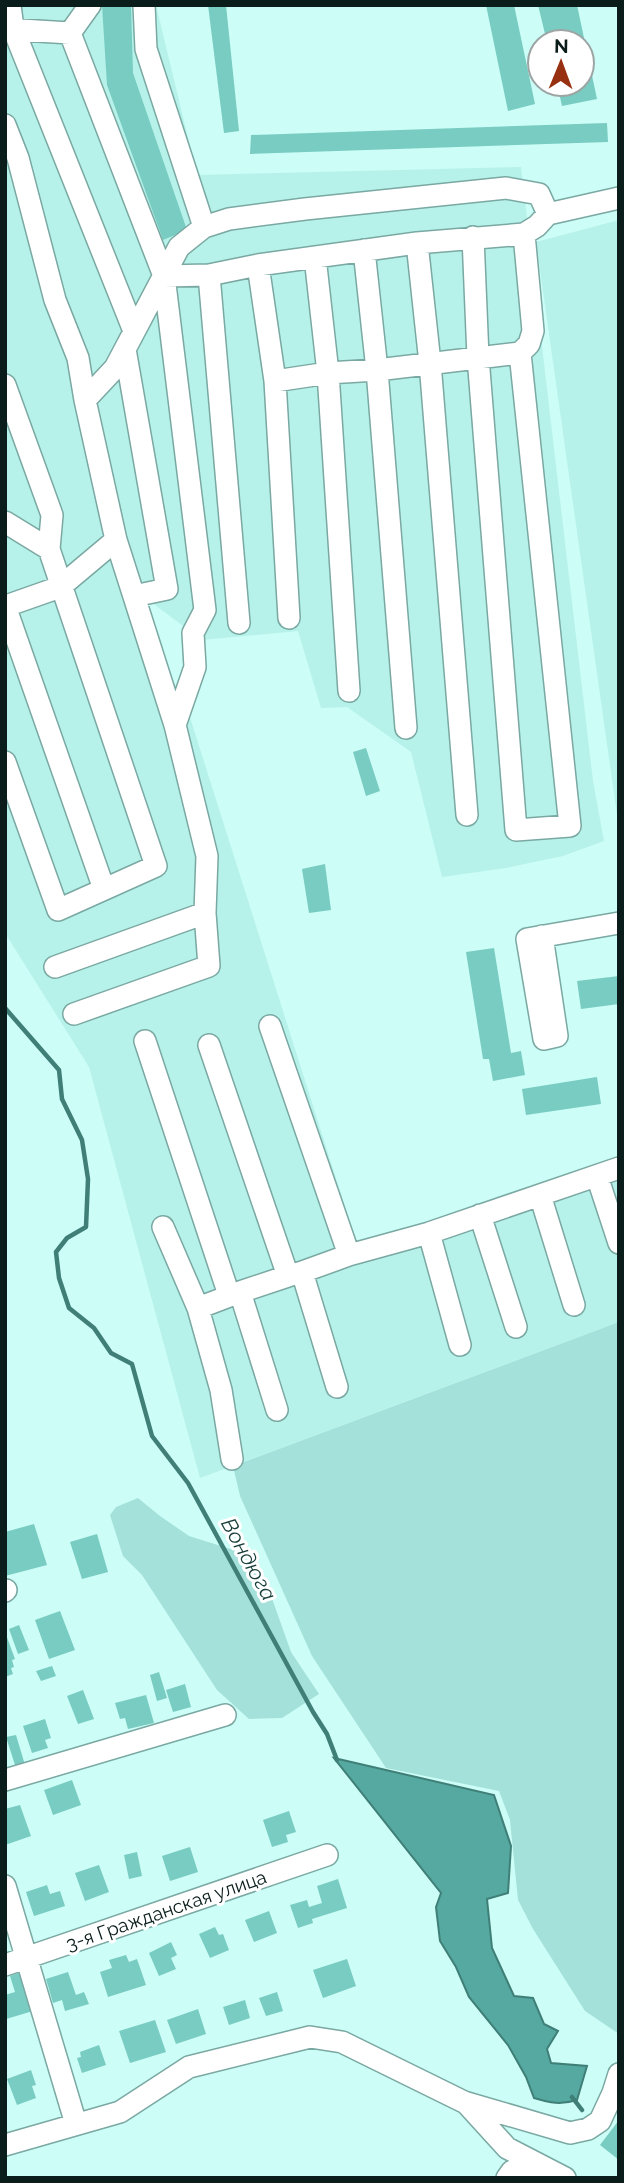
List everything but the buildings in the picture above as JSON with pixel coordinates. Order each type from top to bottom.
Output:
[{"type":"street","points":[[9,5],[9,29],[130,340],[167,589],[134,596]]},
{"type":"street","points":[[70,33],[90,5]]},
{"type":"street","points":[[144,5],[146,50],[204,227]]},
{"type":"street","points":[[9,29],[70,33]]},
{"type":"street","points":[[70,33],[164,276],[205,610],[193,634],[195,667],[175,725]]},
{"type":"street","points":[[5,125],[18,158],[55,300],[78,358],[116,540],[175,725],[208,856],[205,913],[209,966],[74,1014]]},
{"type":"street","points":[[85,400],[115,368],[179,247],[204,227],[229,219],[506,188],[539,194],[548,214]]},
{"type":"street","points":[[164,276],[209,275],[258,265],[417,243],[524,234],[537,226],[548,214],[619,198]]},
{"type":"street","points":[[275,381],[520,353],[529,344],[533,331],[524,234]]},
{"type":"street","points":[[473,237],[478,357],[516,830],[570,827],[520,353]]},
{"type":"street","points":[[417,243],[467,815]]},
{"type":"street","points":[[364,250],[377,370],[406,728]]},
{"type":"street","points":[[315,257],[328,373],[349,691]]},
{"type":"street","points":[[258,265],[275,381],[289,618]]},
{"type":"street","points":[[209,275],[239,624]]},
{"type":"street","points":[[5,385],[52,515],[49,549],[60,587],[156,866],[58,910],[5,762]]},
{"type":"street","points":[[5,522],[49,549]]},
{"type":"street","points":[[104,889],[6,606],[60,587],[116,540]]},
{"type":"street","points":[[55,967],[205,913]]},
{"type":"street","points":[[542,936],[619,923]]},
{"type":"street","points":[[270,1026],[349,1255]]},
{"type":"street","points":[[145,1041],[277,1410]]},
{"type":"street","points":[[209,1045],[337,1387]]},
{"type":"street","points":[[198,1308],[349,1255],[429,1233],[619,1168]]},
{"type":"street","points":[[597,1175],[619,1243]]},
{"type":"street","points":[[540,1195],[574,1305]]},
{"type":"street","points":[[480,1215],[516,1327]]},
{"type":"street","points":[[163,1227],[198,1308],[220,1390],[232,1459]]},
{"type":"street","points":[[429,1233],[460,1345]]},
{"type":"street","points":[[5,1780],[225,1715]]},
{"type":"street","name":"3-я Гражданская улица","points":[[5,1965],[327,1855]]},
{"type":"street","points":[[5,1886],[75,2124]]},
{"type":"street","points":[[5,2144],[120,2112],[188,2067],[310,2037],[342,2042],[464,2102],[570,2133],[588,2129],[600,2121],[619,2074]]},
{"type":"street","points":[[464,2102],[507,2148],[565,2178]]},
{"type":"street","points":[[507,2178],[512,2171],[528,2178]]},
{"type":"shaded area","points":[[5,5],[156,5],[197,175],[521,167],[593,781],[604,841],[563,856],[442,877],[411,752],[347,707],[321,708],[298,631],[202,640],[124,582],[188,711],[359,1251],[619,1165],[619,1322],[200,1478],[89,1067],[5,933]]},
{"type":"shaded area","points":[[619,220],[619,829],[536,242]]},
{"type":"shaded area","points":[[619,1322],[619,2034],[585,2011],[533,1929],[518,1900],[510,1820],[499,1791],[386,1768],[312,1656],[240,1496],[233,1466]]},
{"type":"shaded area","points":[[138,1498],[189,1536],[237,1551],[264,1576],[291,1652],[319,1694],[282,1718],[249,1719],[217,1690],[142,1575],[123,1556],[110,1515],[116,1507]]},
{"type":"shaded area","points":[[334,1758],[494,1795],[511,1846],[508,1893],[487,1899],[492,1948],[514,1996],[533,1998],[544,2024],[558,2031],[547,2049],[551,2063],[587,2066],[577,2100],[556,2103],[534,2098],[508,2045],[469,1997],[456,1967],[440,1941],[436,1907],[441,1893]]},
{"type":"waterway","name":"Вондюга","points":[[5,1008],[59,1070],[62,1099],[82,1140],[88,1179],[86,1227],[67,1238],[56,1252],[59,1278],[69,1308],[94,1328],[111,1353],[132,1364],[152,1436],[188,1483],[327,1734],[337,1760]]},
{"type":"waterway","name":"Вондюга","points":[[572,2097],[582,2110]]}]
